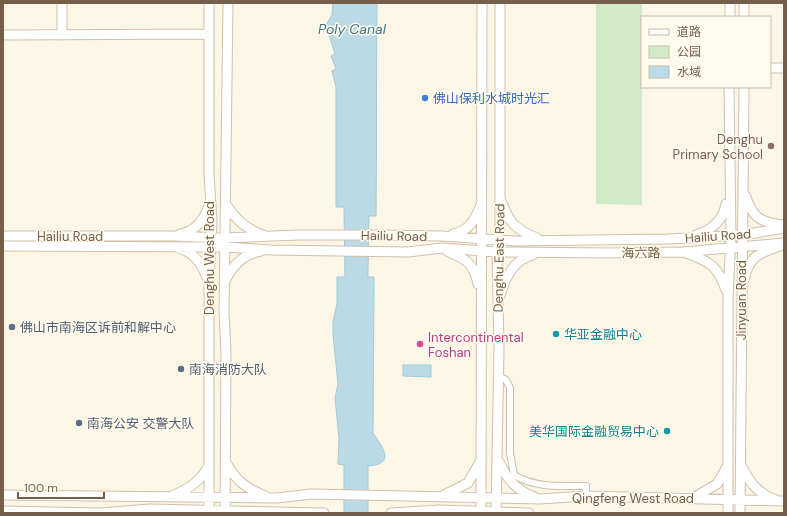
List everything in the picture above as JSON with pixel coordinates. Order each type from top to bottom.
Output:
[{"type":"main road","points":[[62,3],[62,34]]},
{"type":"main road","name":"Denghu West Road","points":[[209,3],[211,242],[209,282],[209,512]]},
{"type":"main road","name":"Denghu West Road","points":[[225,512],[226,463],[224,282],[227,206],[228,3]]},
{"type":"main road","name":"Denghu East Road","points":[[481,512],[482,457],[480,429],[483,238],[482,3]]},
{"type":"main road","name":"Denghu East Road","points":[[496,513],[499,376],[498,282],[496,252],[499,239],[500,198],[500,3]]},
{"type":"main road","points":[[730,3],[730,16]]},
{"type":"main road","points":[[744,3],[744,16]]},
{"type":"main road","points":[[3,35],[209,34]]},
{"type":"main road","points":[[771,68],[784,68]]},
{"type":"main road","name":"Jinyuan Road","points":[[728,513],[728,297],[730,236],[729,88]]},
{"type":"main road","name":"Jinyuan Road","points":[[740,513],[741,247],[743,234],[744,88]]},
{"type":"main road","points":[[743,188],[755,216],[771,224],[784,226]]},
{"type":"main road","points":[[686,238],[711,229],[719,222],[724,213],[730,189]]},
{"type":"main road","points":[[442,236],[459,233],[468,228],[474,221],[483,198]]},
{"type":"main road","points":[[500,198],[513,226],[522,232],[542,240]]},
{"type":"main road","points":[[172,236],[193,230],[200,224],[210,205]]},
{"type":"main road","points":[[227,206],[244,226],[254,232],[270,237]]},
{"type":"main road","name":"Hailiu Road","points":[[3,246],[171,246],[270,237],[377,235],[542,240],[686,238],[730,236],[784,226]]},
{"type":"main road","name":"Hailiu Road","points":[[3,236],[172,236],[211,242]]},
{"type":"main road","name":"Hailiu Road","points":[[225,242],[271,250],[408,252],[442,248],[496,252]]},
{"type":"main road","points":[[741,297],[746,270],[754,258],[763,252],[784,244]]},
{"type":"main road","name":"海六路","points":[[496,252],[683,252],[784,244]]},
{"type":"main road","points":[[171,246],[184,250],[193,255],[201,264],[209,282]]},
{"type":"main road","points":[[442,248],[462,258],[472,266],[476,274],[481,302]]},
{"type":"main road","points":[[224,282],[234,266],[240,260],[259,252],[271,250]]},
{"type":"main road","points":[[498,302],[510,270],[526,256],[543,252]]},
{"type":"main road","points":[[683,252],[703,260],[713,266],[722,280],[728,297]]},
{"type":"main road","points":[[482,280],[489,276],[498,282]]},
{"type":"main road","points":[[439,497],[468,483],[482,457]]},
{"type":"main road","points":[[497,458],[505,475],[515,487],[538,500]]},
{"type":"main road","points":[[226,463],[233,475],[241,484],[248,489],[270,498]]},
{"type":"main road","points":[[740,463],[751,484],[770,498],[783,501]]},
{"type":"main road","points":[[172,496],[185,491],[196,483],[206,472],[210,464]]},
{"type":"main road","points":[[694,498],[717,484],[729,464]]},
{"type":"main road","name":"Qingfeng West Road","points":[[3,495],[270,498],[311,494],[334,494],[481,497],[538,500],[586,496],[783,501]]},
{"type":"main road","points":[[3,512],[100,513],[175,511],[324,513]]},
{"type":"main road","points":[[391,513],[529,513]]},
{"type":"street","points":[[499,376],[506,380],[510,388],[510,452],[514,475],[524,482],[541,485],[586,486],[586,496]]},
{"type":"green space","points":[[596,3],[642,3],[642,205],[596,204]]},
{"type":"water","name":"Poly Canal","points":[[333,3],[377,3],[376,216],[369,216],[368,277],[374,277],[373,433],[385,454],[385,459],[377,465],[368,466],[368,513],[344,513],[344,465],[338,464],[339,438],[335,398],[338,384],[333,322],[337,304],[337,277],[345,277],[344,207],[336,207],[336,87],[332,71],[336,69],[331,56],[335,54],[326,25],[332,15]]},
{"type":"water","points":[[403,365],[431,365],[431,377],[403,376]]},
{"type":"place","name":"佛山保利水城时光汇","points":[[425,98]]},
{"type":"place","name":"Denghu Primary School","points":[[771,146]]},
{"type":"place","name":"佛山市南海区诉前和解中心","points":[[12,327]]},
{"type":"place","name":"华亚金融中心","points":[[556,334]]},
{"type":"place","name":"Intercontinental Foshan","points":[[420,344]]},
{"type":"place","name":"南海消防大队","points":[[181,369]]},
{"type":"place","name":"南海公安 交警大队","points":[[79,423]]},
{"type":"place","name":"美华国际金融贸易中心","points":[[667,431]]}]
